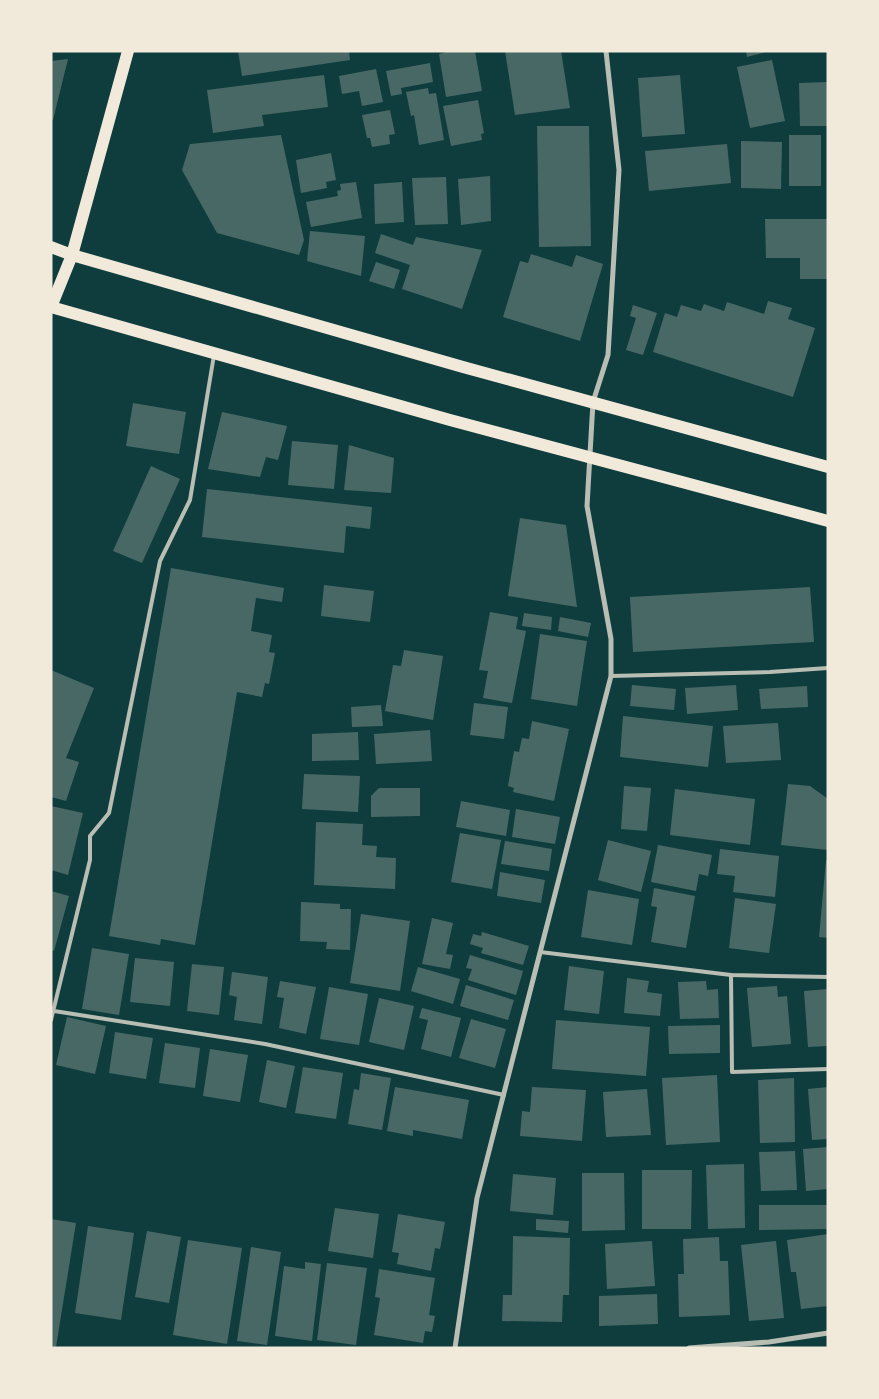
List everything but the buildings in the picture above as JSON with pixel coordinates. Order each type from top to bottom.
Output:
[{"type":"main road","points":[[128,51],[72,255],[51,307],[589,457],[828,521]]},
{"type":"main road","points":[[51,248],[454,365],[828,467]]},
{"type":"street","points":[[455,1348],[477,1198],[611,676],[610,639],[587,506],[593,402],[608,354],[619,170],[606,51]]},
{"type":"street","points":[[689,1348],[770,1345],[828,1333]]},
{"type":"lane","points":[[51,1020],[90,860],[90,836],[109,812],[160,561],[190,500],[214,353]]},
{"type":"lane","points":[[611,676],[770,672],[828,668]]},
{"type":"lane","points":[[540,952],[731,975],[828,977]]},
{"type":"lane","points":[[731,975],[732,1072],[828,1069]]},
{"type":"lane","points":[[54,1010],[265,1044],[504,1095]]}]
